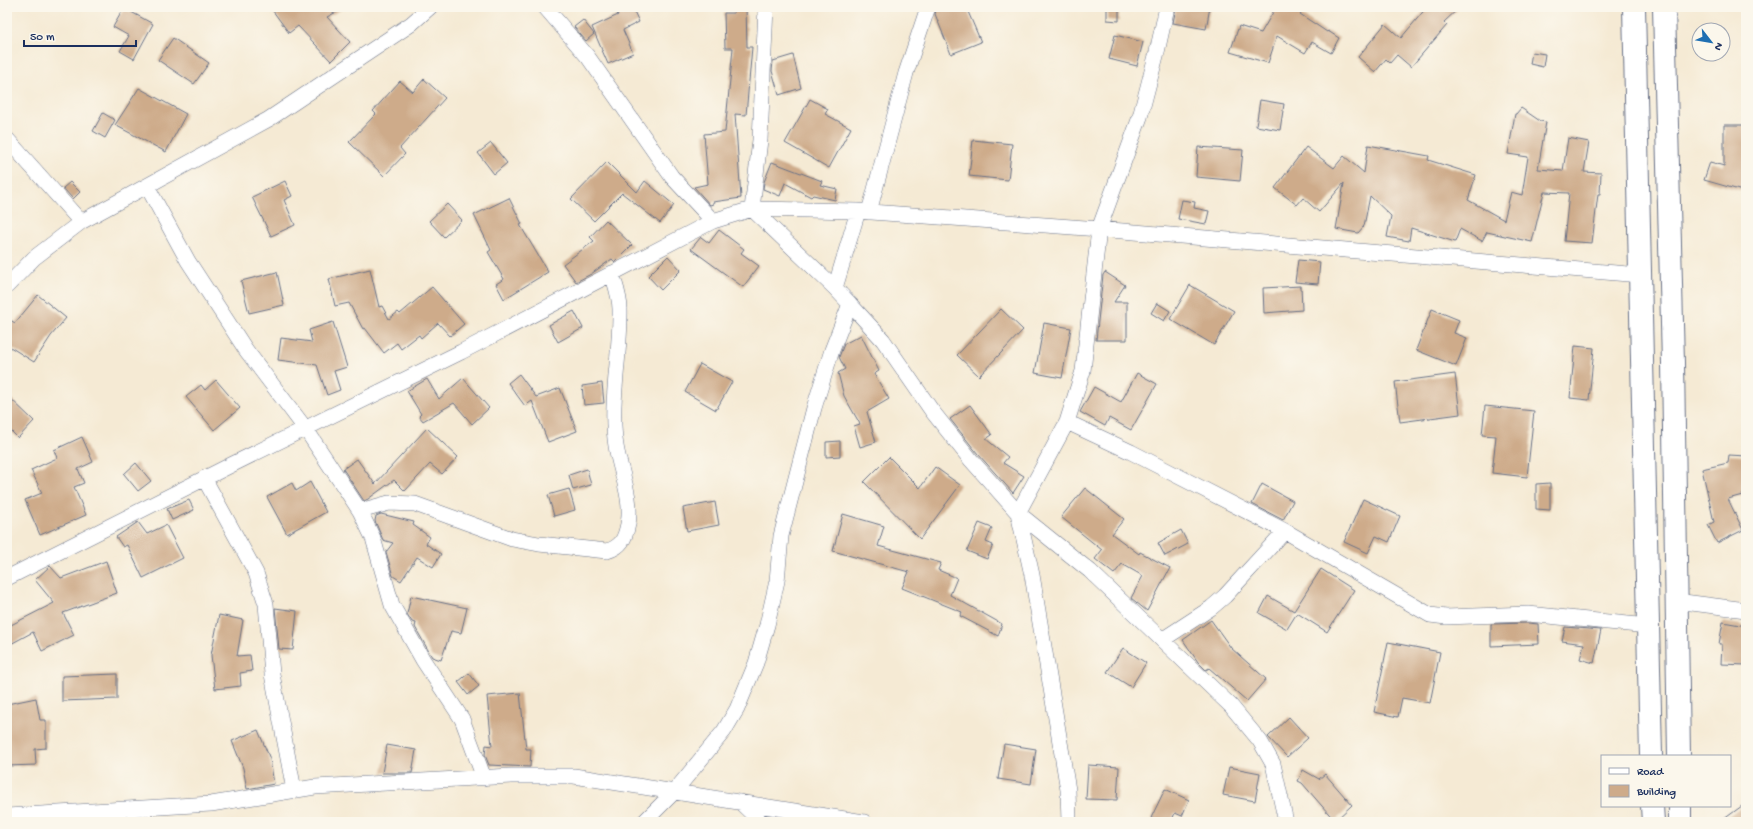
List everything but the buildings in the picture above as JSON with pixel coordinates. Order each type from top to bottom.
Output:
[{"type":"highway","points":[[1634,7],[1651,755]]},
{"type":"highway","points":[[1664,7],[1673,363],[1679,755]]},
{"type":"highway","points":[[1652,807],[1653,822]]},
{"type":"highway","points":[[1680,807],[1680,822]]},
{"type":"street","points":[[7,286],[34,258],[81,222],[269,119],[410,24],[430,7]]},
{"type":"street","points":[[545,7],[588,57],[672,177],[713,221]]},
{"type":"street","points":[[752,209],[760,140],[766,7]]},
{"type":"street","points":[[835,288],[864,212],[906,73],[928,7]]},
{"type":"street","points":[[1069,822],[1067,782],[1032,575],[1018,513],[1067,422],[1083,371],[1099,230],[1140,117],[1167,7]]},
{"type":"street","points":[[7,139],[81,222]]},
{"type":"street","points":[[147,186],[188,261],[246,350],[305,428],[360,511],[372,538],[392,605],[423,660],[462,719],[484,778]]},
{"type":"street","points":[[752,209],[835,288],[883,340],[932,411],[971,460],[1018,513],[1090,571],[1231,706],[1260,740],[1273,764],[1286,822]]},
{"type":"street","points":[[7,578],[204,478],[460,352],[713,221],[752,209],[864,212],[1640,275]]},
{"type":"street","points":[[360,511],[389,504],[415,504],[512,539],[540,544],[607,551],[617,548],[622,541],[628,524],[628,501],[613,427],[619,349],[620,307],[612,273]]},
{"type":"street","points":[[644,822],[674,792],[724,731],[737,709],[756,663],[777,582],[782,536],[814,408],[832,350],[850,304]]},
{"type":"street","points":[[1067,422],[1131,452],[1286,531],[1430,615],[1446,617],[1528,614],[1648,626]]},
{"type":"street","points":[[204,478],[256,573],[266,604],[272,674],[294,790]]},
{"type":"street","points":[[1162,640],[1211,608],[1225,596],[1286,531]]},
{"type":"street","points":[[1676,601],[1746,610]]},
{"type":"street","points":[[7,816],[211,804],[315,787],[484,778],[574,776],[864,822]]},
{"type":"street","points":[[740,802],[761,822]]}]
